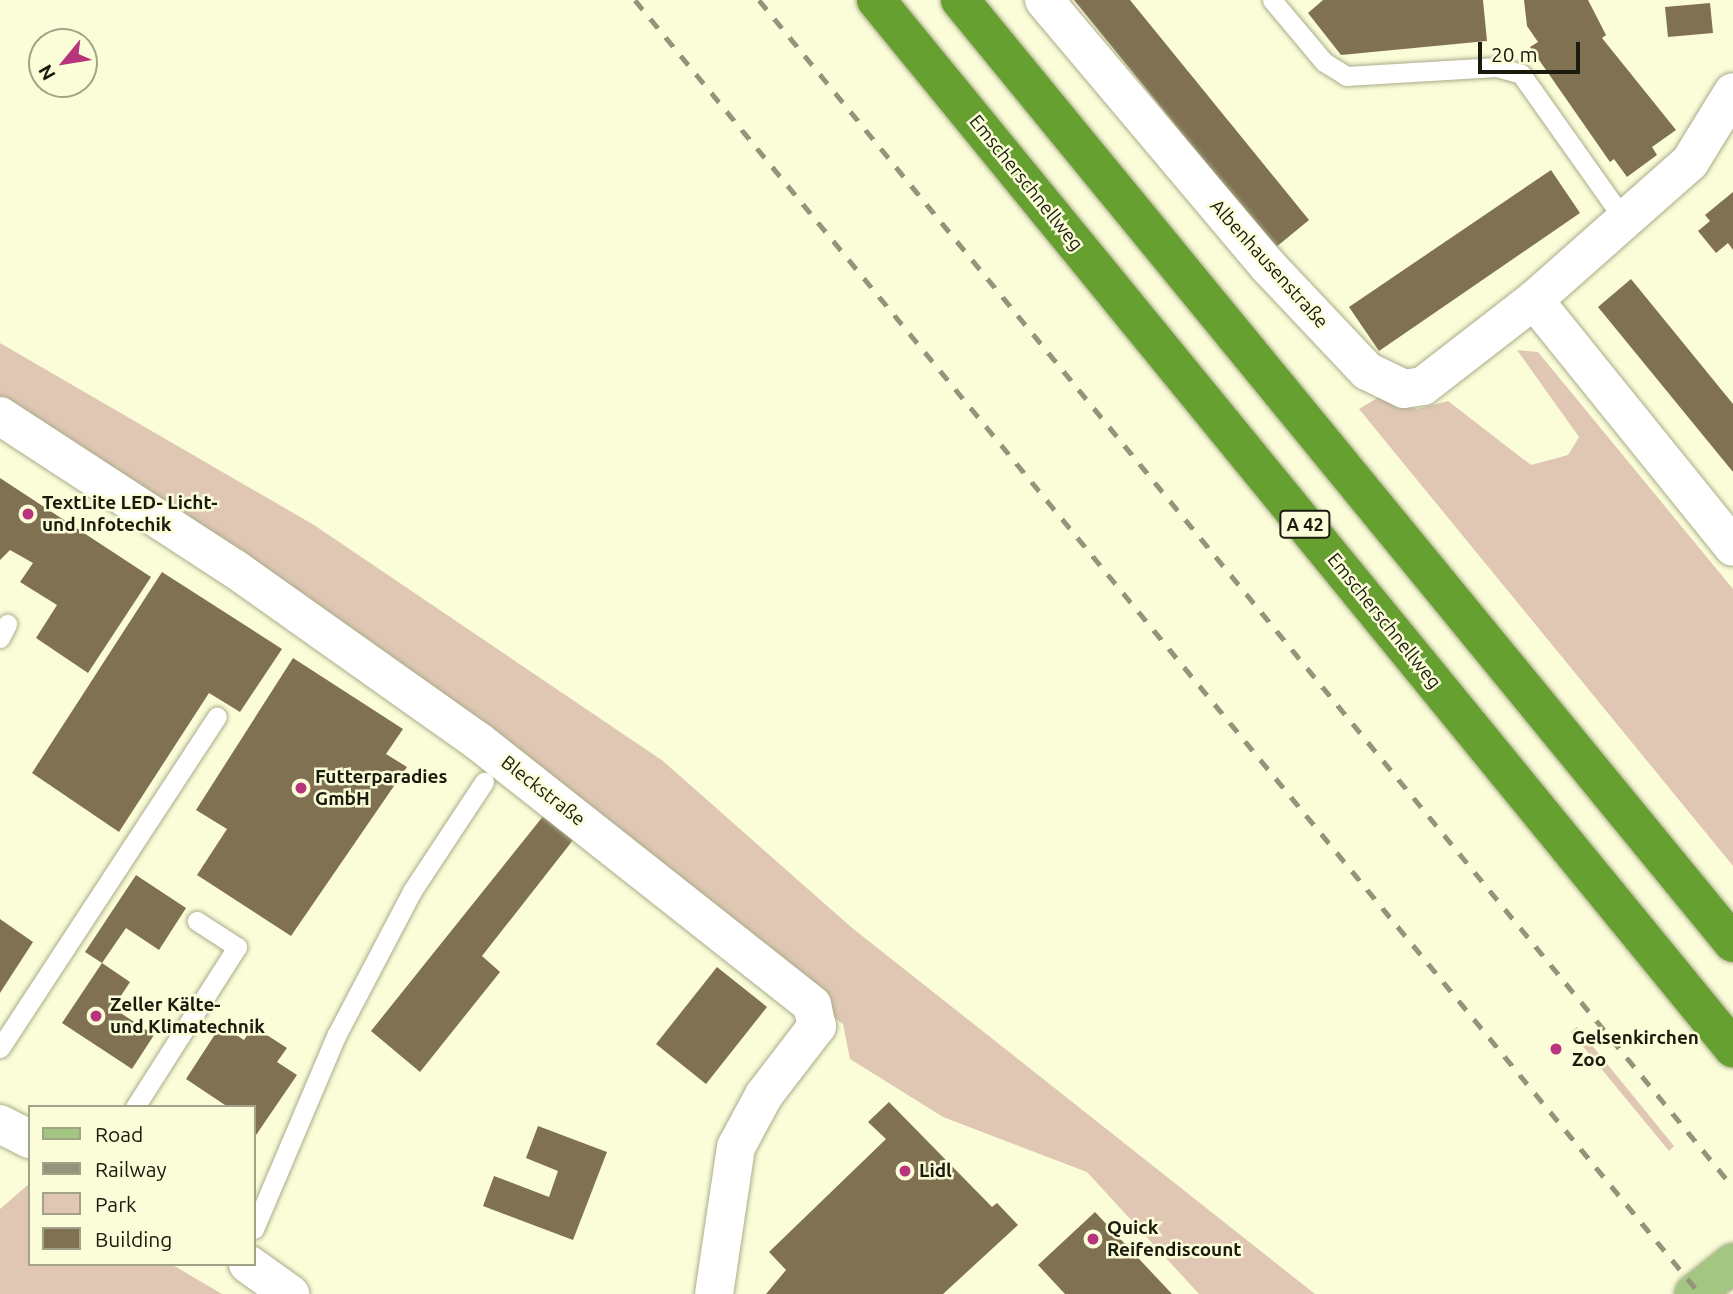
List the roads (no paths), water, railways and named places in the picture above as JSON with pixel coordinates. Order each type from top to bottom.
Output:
[{"type":"highway","name":"Emscherschnellweg","points":[[876,0],[1733,1048]]},
{"type":"highway","points":[[960,0],[1733,943]]},
{"type":"main road","points":[[1694,1294],[1733,1263]]},
{"type":"street","name":"Albenhausenstraße","points":[[1044,0],[1268,267],[1367,371],[1404,389],[1440,377],[1625,221],[1690,162],[1733,92]]},
{"type":"street","points":[[1534,300],[1733,547]]},
{"type":"street","name":"Bleckstraße","points":[[0,416],[235,569],[478,741],[812,1005],[817,1026],[764,1095],[737,1147],[714,1294]]},
{"type":"street","points":[[0,1124],[28,1138]]},
{"type":"street","points":[[251,1266],[290,1294]]},
{"type":"lane","points":[[1272,0],[1324,62],[1346,76],[1497,67],[1521,74],[1625,221]]},
{"type":"lane","points":[[0,1048],[217,717]]},
{"type":"lane","points":[[256,1224],[336,1036],[412,891],[484,782]]},
{"type":"lane","points":[[136,1105],[237,947],[197,920]]},
{"type":"railway","points":[[635,0],[1700,1294]]},
{"type":"railway","points":[[759,0],[1733,1187]]},
{"type":"place","name":"TextLite LED- Licht- und Infotechik","points":[[28,514]]},
{"type":"place","name":"Futterparadies GmbH","points":[[301,788]]},
{"type":"place","name":"Zeller Kälte- und Klimatechnik","points":[[96,1016]]},
{"type":"place","name":"Gelsenkirchen Zoo","points":[[1556,1049]]},
{"type":"place","name":"Lidl","points":[[905,1171]]},
{"type":"place","name":"Quick Reifendiscount","points":[[1093,1239]]}]
